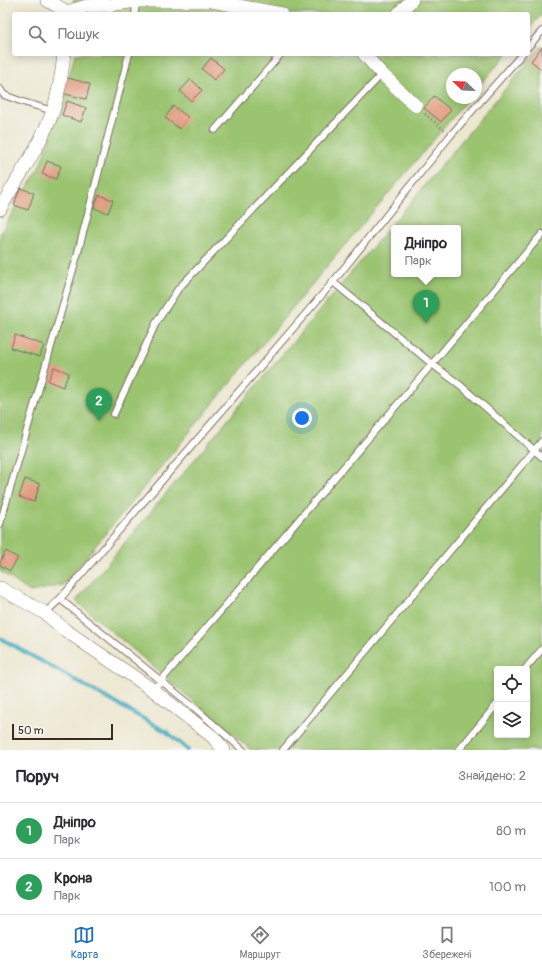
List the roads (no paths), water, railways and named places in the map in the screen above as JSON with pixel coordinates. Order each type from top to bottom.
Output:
[{"type":"street","points":[[47,0],[65,12]]},
{"type":"street","points":[[400,12],[412,0]]},
{"type":"street","points":[[70,12],[87,6],[111,5],[136,8],[211,2],[270,12]]},
{"type":"street","points":[[0,209],[38,142],[53,111],[62,73],[64,56]]},
{"type":"street","points":[[366,56],[382,74],[416,106]]},
{"type":"street","points":[[0,588],[45,613],[65,630],[157,685],[213,737],[224,750]]},
{"type":"lane","points":[[68,12],[76,0]]},
{"type":"lane","points":[[530,45],[542,31]]},
{"type":"lane","points":[[0,524],[77,256],[128,56]]},
{"type":"lane","points":[[215,130],[280,56]]},
{"type":"lane","points":[[45,613],[60,599],[333,282],[450,136],[520,56]]},
{"type":"lane","points":[[114,414],[156,323],[178,289],[382,74]]},
{"type":"lane","points":[[0,89],[4,94],[10,97],[53,111]]},
{"type":"lane","points":[[157,685],[542,234]]},
{"type":"lane","points":[[333,282],[432,364],[460,385],[542,457]]},
{"type":"lane","points":[[283,750],[542,441]]},
{"type":"lane","points":[[60,599],[157,685],[243,750]]},
{"type":"lane","points":[[527,666],[542,648]]},
{"type":"lane","points":[[459,750],[494,708]]},
{"type":"lane","points":[[213,737],[229,738]]},
{"type":"waterway","points":[[0,638],[167,732],[188,750]]},
{"type":"place","name":"Дніпро","points":[[426,323]]},
{"type":"place","name":"Крона","points":[[99,421]]}]
